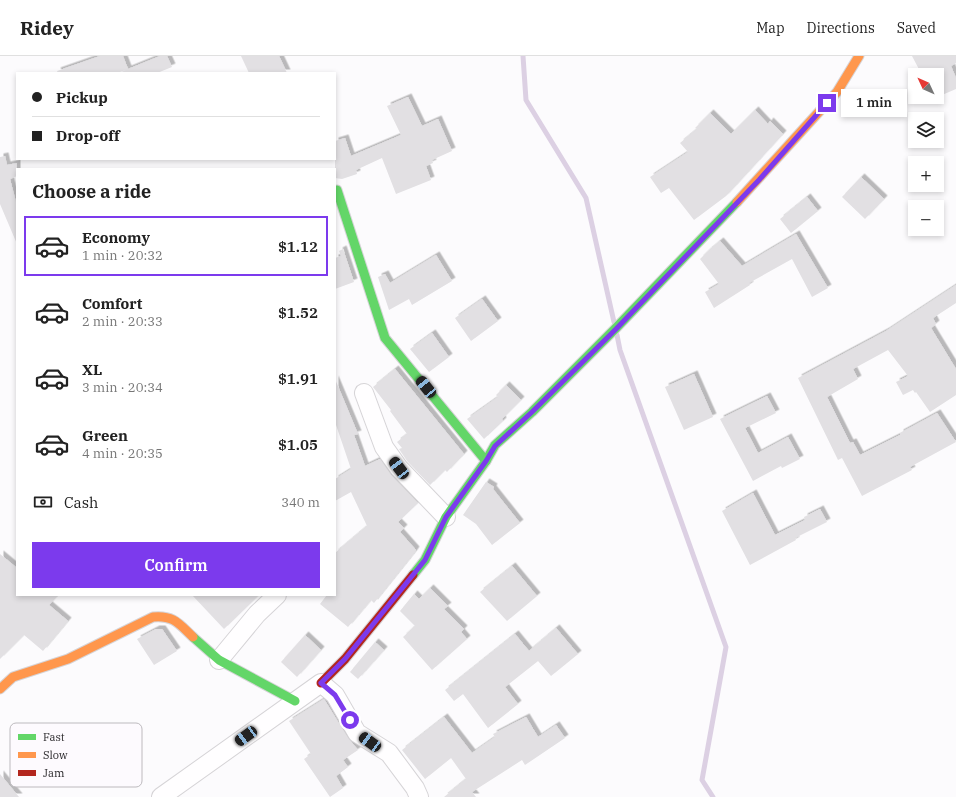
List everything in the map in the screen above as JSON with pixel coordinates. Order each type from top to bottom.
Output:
[{"type":"street","points":[[161,797],[321,683],[345,659],[425,560],[446,517],[495,446],[532,412],[616,329],[759,180],[837,92],[859,56]]},
{"type":"street","points":[[337,190],[385,338],[486,461]]},
{"type":"street","points":[[364,393],[384,448],[399,468],[446,517]]},
{"type":"street","points":[[219,660],[256,614],[276,596]]},
{"type":"street","points":[[0,689],[13,677],[68,659],[153,617],[164,616],[172,618],[219,660],[295,701]]},
{"type":"street","points":[[321,683],[335,695],[358,733],[389,753],[420,797]]},
{"type":"building","points":[[100,56],[123,56],[128,69],[160,56],[167,56],[172,67],[160,72],[121,72],[126,70],[120,72],[57,71]]},
{"type":"building","points":[[241,56],[279,56],[287,72],[249,72]]},
{"type":"building","points":[[912,56],[956,56],[956,63],[951,66],[956,78],[956,89],[944,94],[944,68],[918,68]]},
{"type":"building","points":[[408,97],[422,126],[438,119],[452,151],[432,160],[433,163],[426,166],[431,180],[396,194],[382,158],[356,170],[357,174],[342,179],[336,178],[336,141],[345,138],[351,156],[401,135],[387,106]]},
{"type":"building","points":[[755,110],[768,124],[770,121],[783,134],[726,196],[694,220],[669,188],[661,193],[650,177],[688,152],[680,143],[697,129],[695,128],[710,113],[731,134]]},
{"type":"building","points":[[5,156],[7,165],[17,163],[16,176],[10,179],[16,202],[16,242],[0,204],[0,157]]},
{"type":"building","points":[[861,177],[884,199],[865,219],[842,197]]},
{"type":"building","points":[[807,197],[818,211],[791,233],[780,219]]},
{"type":"building","points":[[796,234],[828,288],[812,297],[792,259],[749,283],[750,285],[714,308],[705,292],[719,284],[700,259],[707,252],[720,241],[742,266]]},
{"type":"building","points":[[343,249],[354,282],[336,289],[336,258],[341,256],[339,251]]},
{"type":"building","points":[[436,255],[452,281],[412,305],[409,299],[389,310],[378,277],[385,274],[390,283]]},
{"type":"building","points":[[956,285],[956,303],[933,318],[936,324],[931,328],[956,369],[956,395],[930,412],[913,390],[903,395],[896,382],[908,376],[888,350],[853,369],[858,379],[827,397],[850,443],[853,442],[860,455],[900,435],[900,433],[937,413],[956,442],[910,467],[912,470],[862,496],[842,458],[838,460],[798,378],[886,331]]},
{"type":"building","points":[[482,299],[498,321],[471,341],[455,318]]},
{"type":"building","points":[[432,333],[449,357],[429,372],[410,349]]},
{"type":"building","points":[[395,369],[464,454],[447,472],[445,470],[430,485],[407,461],[399,449],[402,448],[397,442],[407,434],[373,387]]},
{"type":"building","points":[[694,374],[713,417],[684,430],[665,387]]},
{"type":"building","points":[[336,381],[358,434],[354,435],[365,466],[380,459],[391,475],[418,503],[398,522],[404,528],[400,532],[416,550],[374,603],[371,600],[348,627],[320,604],[326,596],[336,596],[336,552],[367,526],[351,492],[336,500],[336,478],[351,469],[336,425]]},
{"type":"building","points":[[506,385],[521,400],[502,419],[503,421],[484,439],[467,419],[498,397],[496,395]]},
{"type":"building","points":[[767,396],[776,413],[745,428],[758,453],[788,437],[800,459],[782,468],[781,466],[753,481],[720,419]]},
{"type":"building","points":[[486,482],[494,487],[493,489],[520,523],[492,545],[476,524],[463,515]]},
{"type":"building","points":[[753,493],[775,535],[805,520],[804,517],[820,509],[827,522],[795,538],[796,540],[750,565],[722,511]]},
{"type":"building","points":[[0,554],[16,567],[16,596],[57,596],[49,605],[68,621],[43,651],[24,635],[0,659]]},
{"type":"building","points":[[512,566],[537,596],[507,621],[480,592]]},
{"type":"building","points":[[430,588],[448,606],[444,609],[464,629],[461,632],[467,639],[432,670],[403,637],[415,626],[400,611],[414,594],[419,599]]},
{"type":"building","points":[[193,596],[258,596],[224,629]]},
{"type":"building","points":[[556,628],[578,654],[551,676],[538,661],[505,687],[518,704],[488,728],[463,694],[454,701],[445,690],[515,634],[529,651]]},
{"type":"building","points":[[156,629],[162,629],[177,651],[154,665],[137,639]]},
{"type":"building","points":[[305,635],[321,650],[297,677],[281,662]]},
{"type":"building","points":[[375,642],[384,650],[358,679],[350,672]]},
{"type":"building","points":[[324,699],[348,738],[358,750],[343,760],[348,767],[336,776],[343,788],[330,797],[304,759],[311,754],[289,721]]},
{"type":"building","points":[[444,717],[472,753],[495,737],[493,734],[526,717],[538,737],[556,725],[565,738],[525,765],[522,760],[472,792],[476,797],[444,797],[466,779],[451,758],[425,779],[402,750]]},
{"type":"building","points":[[0,774],[19,797],[0,797]]},
{"type":"waterway","points":[[523,56],[526,100],[586,198],[614,322]]},
{"type":"waterway","points":[[617,335],[620,350],[726,647],[702,780],[713,797]]},
{"type":"traffic: fast","points":[[337,190],[385,338],[486,461]]},
{"type":"traffic: fast","points":[[413,575],[425,560],[446,517],[486,461],[495,445],[532,412],[615,329],[737,202]]},
{"type":"traffic: fast","points":[[193,637],[219,660],[295,701]]},
{"type":"traffic: slow","points":[[737,202],[837,92],[859,56]]},
{"type":"traffic: slow","points":[[0,689],[13,677],[68,659],[153,617],[166,617],[176,621],[193,637]]},
{"type":"traffic: jam","points":[[321,683],[345,659],[413,575]]},
{"type":"route","points":[[350,720],[335,695],[321,683],[345,659],[425,560],[446,517],[495,446],[532,412],[616,329],[759,180],[827,103]]}]
